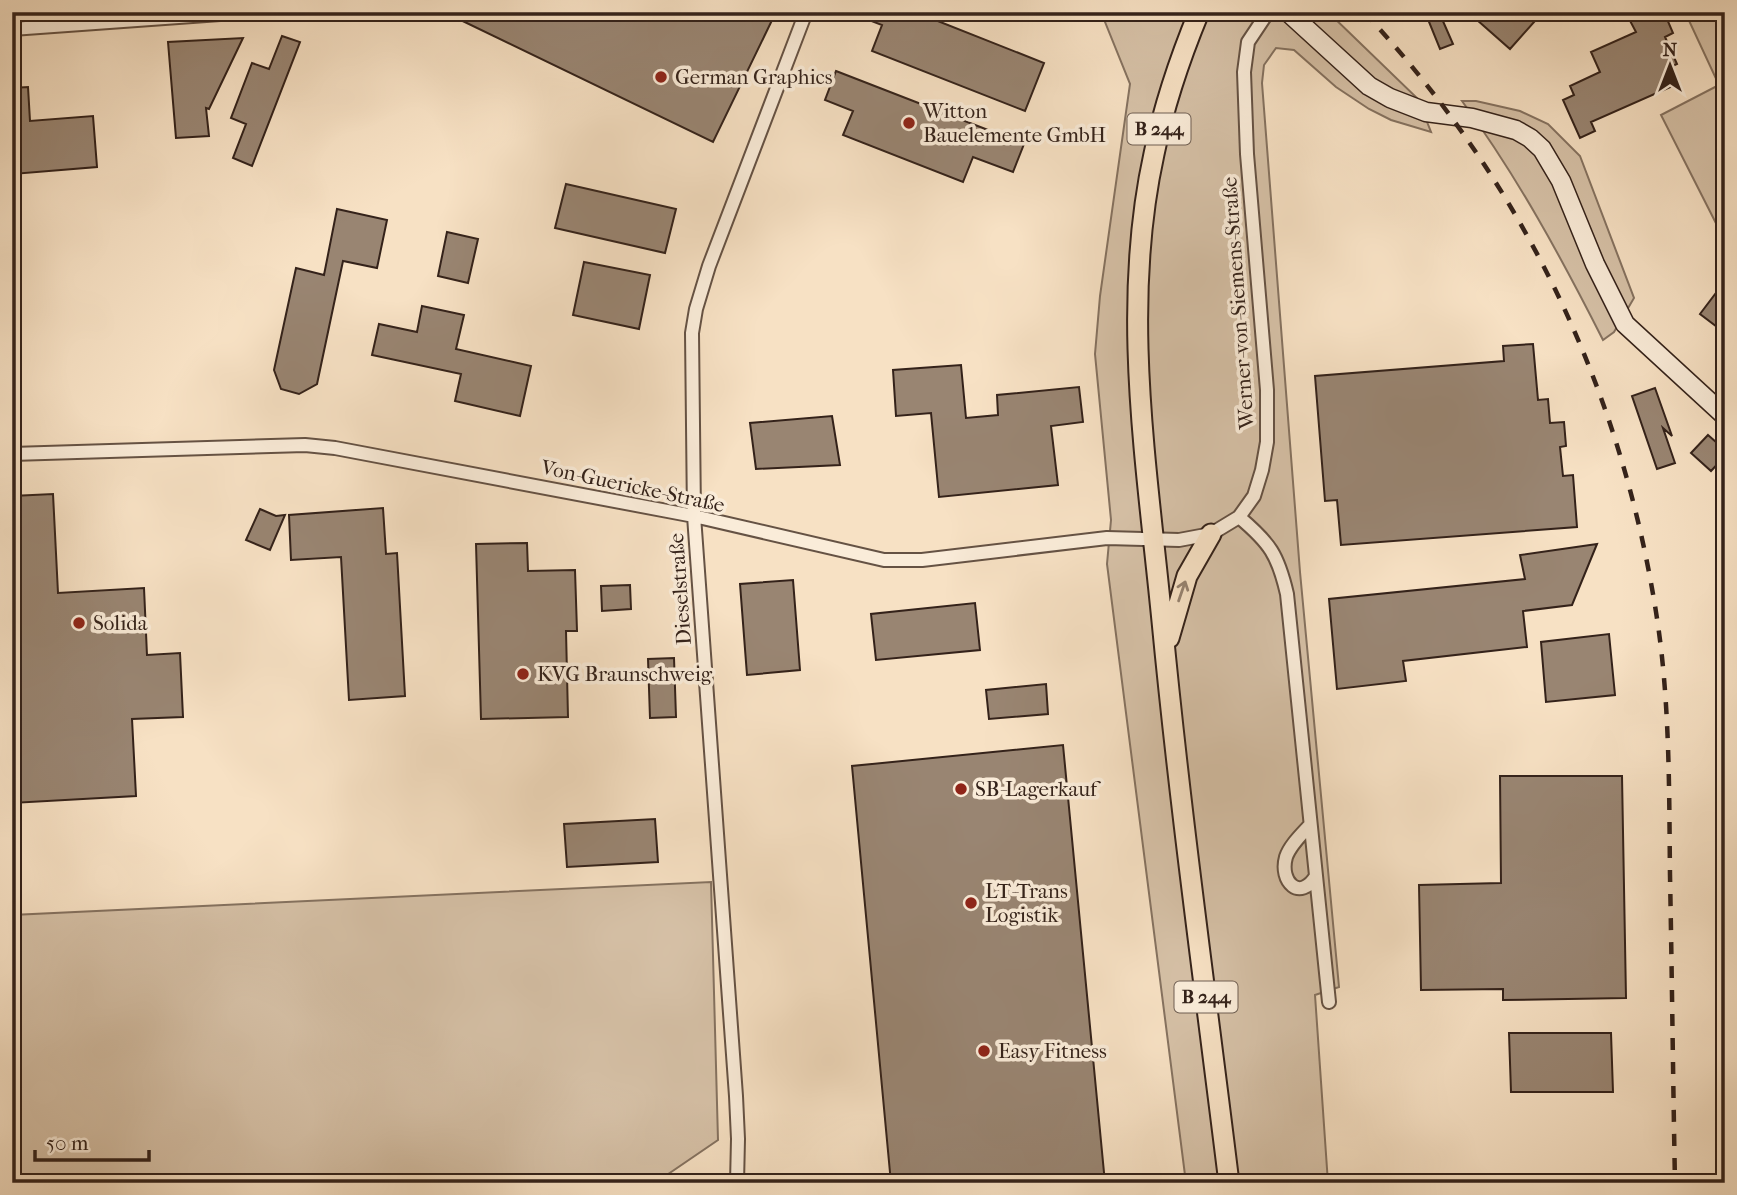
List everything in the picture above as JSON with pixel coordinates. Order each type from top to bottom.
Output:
[{"type":"main road","name":"B 244","points":[[1199,12],[1174,76],[1153,156],[1140,252],[1137,321],[1140,395],[1165,652],[1229,1183]]},
{"type":"main road","points":[[1288,12],[1368,86],[1390,99],[1426,112],[1472,118],[1516,130],[1542,149],[1561,181],[1595,264],[1626,324],[1725,416]]},
{"type":"main road","name":"B 244","points":[[1165,652],[1187,576],[1212,534]]},
{"type":"street","points":[[12,29],[248,12]]},
{"type":"street","name":"Dieselstraße","points":[[737,1183],[736,1096],[694,516],[692,333],[709,266],[806,12]]},
{"type":"street","name":"Werner-von-Siemens-Straße","points":[[1239,517],[1258,486],[1267,431],[1246,142],[1244,72],[1248,42],[1268,12]]},
{"type":"street","name":"Von-Guericke-Straße","points":[[12,454],[305,445],[368,452],[694,516],[850,553],[900,561],[1107,538],[1180,540],[1212,534],[1239,517]]},
{"type":"street","points":[[1239,517],[1270,546],[1281,567],[1284,581],[1329,1002]]},
{"type":"street","points":[[1310,825],[1287,853],[1284,865],[1286,880],[1294,887],[1311,885],[1316,876]]},
{"type":"shaded area","points":[[1101,12],[1328,12],[1418,99],[1431,132],[1391,120],[1369,109],[1336,87],[1294,50],[1276,48],[1264,65],[1262,83],[1300,572],[1339,987],[1315,995],[1328,1183],[1186,1183],[1107,564],[1111,520],[1095,354],[1100,296],[1130,84]]},
{"type":"shaded area","points":[[1685,12],[1725,12],[1725,241],[1661,115],[1719,85]]},
{"type":"shaded area","points":[[1462,101],[1476,101],[1520,111],[1548,124],[1580,156],[1634,298],[1614,332],[1603,340],[1537,218]]},
{"type":"shaded area","points":[[711,882],[718,1140],[655,1183],[12,1183],[12,915]]},
{"type":"building","name":"German Graphics","points":[[444,12],[776,12],[713,142]]},
{"type":"building","points":[[915,12],[1044,63],[1025,111],[872,51],[882,25],[851,13]]},
{"type":"building","points":[[1425,12],[1439,12],[1453,44],[1440,49]]},
{"type":"building","points":[[1468,12],[1543,12],[1510,49]]},
{"type":"building","points":[[1638,12],[1664,12],[1673,33],[1665,37],[1677,64],[1668,68],[1675,85],[1591,122],[1595,131],[1580,138],[1563,100],[1574,95],[1570,86],[1600,72],[1591,52],[1636,32],[1628,17]]},
{"type":"building","points":[[282,36],[300,42],[252,166],[233,158],[246,124],[231,118],[252,63],[269,69]]},
{"type":"building","points":[[243,38],[209,109],[206,108],[209,136],[176,138],[168,42]]},
{"type":"building","name":"Witton Bauelemente GmbH","points":[[836,71],[1024,144],[1013,172],[973,157],[963,182],[843,135],[853,111],[825,100]]},
{"type":"building","points":[[28,87],[30,121],[93,116],[97,167],[13,174],[12,88]]},
{"type":"building","points":[[566,184],[676,209],[665,253],[555,228]]},
{"type":"building","points":[[337,209],[387,220],[377,268],[343,261],[317,384],[299,394],[281,389],[274,370],[296,268],[324,275]]},
{"type":"building","points":[[447,232],[478,239],[468,283],[438,276]]},
{"type":"building","points":[[584,262],[650,275],[639,329],[573,315]]},
{"type":"building","points":[[1725,281],[1725,333],[1700,314]]},
{"type":"building","points":[[422,306],[464,315],[456,349],[531,366],[520,416],[455,401],[461,374],[372,355],[379,324],[417,332]]},
{"type":"building","points":[[1533,344],[1538,400],[1548,399],[1550,423],[1564,422],[1566,446],[1560,447],[1563,476],[1573,475],[1577,527],[1341,545],[1337,500],[1325,501],[1315,376],[1504,361],[1503,346]]},
{"type":"building","points":[[961,365],[966,418],[998,415],[997,395],[1079,387],[1083,422],[1051,426],[1058,485],[939,497],[931,413],[896,416],[893,370]]},
{"type":"building","points":[[1655,388],[1672,436],[1663,428],[1675,463],[1657,469],[1632,396]]},
{"type":"building","points":[[832,416],[840,465],[756,469],[750,423]]},
{"type":"building","points":[[1708,435],[1725,450],[1725,456],[1711,471],[1691,453]]},
{"type":"building","name":"Solida","points":[[53,494],[58,593],[144,588],[147,655],[180,653],[183,717],[132,719],[136,796],[12,803],[12,496]]},
{"type":"building","points":[[383,508],[386,554],[397,553],[405,696],[349,700],[341,557],[291,560],[289,515]]},
{"type":"building","points":[[260,509],[276,516],[285,515],[270,550],[246,540]]},
{"type":"building","name":"KVG Braunschweig","points":[[527,543],[528,571],[575,570],[577,631],[566,631],[568,717],[481,719],[476,544]]},
{"type":"building","points":[[1597,544],[1572,605],[1523,611],[1527,647],[1403,661],[1406,681],[1337,689],[1329,599],[1525,579],[1520,555]]},
{"type":"building","points":[[793,580],[800,670],[747,675],[740,584]]},
{"type":"building","points":[[630,585],[631,609],[602,611],[601,586]]},
{"type":"building","points":[[975,603],[980,650],[876,660],[871,614]]},
{"type":"building","points":[[1609,634],[1615,695],[1546,702],[1541,642]]},
{"type":"building","points":[[674,658],[676,717],[650,718],[648,659]]},
{"type":"building","points":[[1046,684],[1048,714],[989,719],[986,690]]},
{"type":"building","points":[[1063,745],[1105,1183],[891,1183],[852,766]]},
{"type":"building","points":[[1500,776],[1622,776],[1626,998],[1503,1000],[1503,989],[1421,990],[1419,885],[1501,883]]},
{"type":"building","points":[[655,819],[658,862],[567,867],[564,824]]},
{"type":"building","points":[[1509,1033],[1611,1033],[1613,1092],[1511,1092]]},
{"type":"railway","points":[[1364,12],[1420,77],[1471,145],[1516,216],[1555,290],[1589,367],[1617,446],[1640,528],[1661,645],[1666,711],[1675,1183]]},
{"type":"place","name":"German Graphics","points":[[661,77]]},
{"type":"place","name":"Witton Bauelemente GmbH","points":[[909,123]]},
{"type":"place","name":"Solida","points":[[79,623]]},
{"type":"place","name":"KVG Braunschweig","points":[[523,674]]},
{"type":"place","name":"SB-Lagerkauf","points":[[961,789]]},
{"type":"place","name":"LT-Trans Logistik","points":[[971,903]]},
{"type":"place","name":"Easy Fitness","points":[[984,1051]]}]
